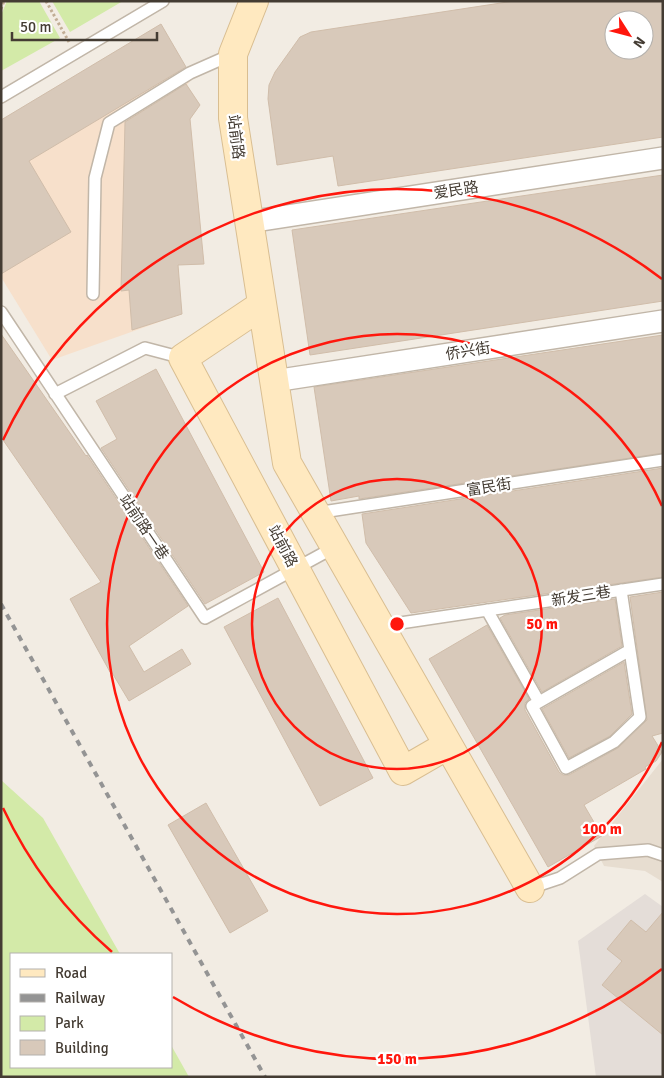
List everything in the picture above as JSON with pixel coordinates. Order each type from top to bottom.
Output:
[{"type":"street","name":"站前路","points":[[254,1],[233,54],[233,118],[287,463],[530,888]]},
{"type":"street","name":"爱民路","points":[[249,222],[663,158]]},
{"type":"street","points":[[183,358],[262,305]]},
{"type":"street","name":"侨兴街","points":[[274,380],[663,320]]},
{"type":"street","name":"站前路","points":[[183,358],[402,771],[448,745]]},
{"type":"lane","points":[[1,97],[163,1]]},
{"type":"lane","points":[[93,294],[95,178],[109,124],[190,73],[233,54]]},
{"type":"lane","name":"站前路一巷","points":[[1,312],[205,618],[335,548]]},
{"type":"lane","points":[[54,394],[145,348],[183,358]]},
{"type":"lane","name":"富民街","points":[[316,513],[663,460]]},
{"type":"lane","name":"新发三巷","points":[[380,626],[663,584]]},
{"type":"lane","points":[[621,590],[640,716],[614,742],[566,768],[532,706],[630,650]]},
{"type":"lane","points":[[487,610],[539,702]]},
{"type":"lane","points":[[530,888],[560,878],[598,854],[648,850],[663,855]]},
{"type":"path","points":[[1,9],[4,1]]},
{"type":"path","points":[[46,1],[75,53]]},
{"type":"shaded area","points":[[186,67],[193,78],[187,85],[200,105],[190,119],[204,264],[178,265],[182,314],[52,360],[1,277],[1,120]]},
{"type":"shaded area","points":[[663,759],[663,882],[645,871],[604,866],[594,846]]},
{"type":"shaded area","points":[[645,894],[663,907],[663,1077],[596,1077],[578,941]]},
{"type":"green space","points":[[7,1],[39,1],[60,38],[1,71],[1,15]]},
{"type":"green space","points":[[52,1],[123,1],[70,32]]},
{"type":"green space","points":[[1,780],[43,818],[119,953],[10,953],[10,1068],[172,1068],[172,1047],[189,1077],[1,1077]]},
{"type":"building","points":[[514,1],[663,1],[663,137],[338,186],[333,156],[277,165],[268,99],[269,85],[275,72],[300,37],[311,32]]},
{"type":"building","points":[[161,24],[186,67],[29,161],[71,232],[1,274],[1,120]]},
{"type":"building","points":[[186,84],[200,105],[190,119],[204,264],[178,265],[182,314],[132,330],[129,290],[121,291],[125,122]]},
{"type":"building","points":[[663,175],[663,301],[310,355],[292,230]]},
{"type":"building","points":[[1,334],[87,455],[188,606],[129,646],[144,672],[182,649],[191,664],[129,701],[110,672],[70,599],[101,582],[1,437]]},
{"type":"building","points":[[663,335],[663,453],[359,499],[359,496],[331,501],[314,387]]},
{"type":"building","points":[[156,369],[264,572],[205,604],[101,448],[117,439],[96,401]]},
{"type":"building","points":[[663,468],[663,577],[411,613],[366,543],[362,514]]},
{"type":"building","points":[[663,592],[663,733],[652,736],[662,752],[656,761],[645,767],[646,769],[584,805],[602,836],[548,867],[429,659],[487,625],[529,699],[525,703],[525,710],[559,772],[563,775],[569,775],[618,748],[647,720],[630,597]]},
{"type":"building","points":[[278,598],[373,778],[320,806],[224,627]]},
{"type":"building","points":[[615,599],[622,646],[542,692],[500,618],[505,615]]},
{"type":"building","points":[[624,662],[632,714],[610,736],[569,758],[542,709]]},
{"type":"building","points":[[206,803],[268,911],[230,933],[168,825]]},
{"type":"building","points":[[663,912],[663,1035],[602,985],[622,961],[607,949],[631,920],[646,932]]},
{"type":"railway","points":[[1,604],[265,1077]]}]
